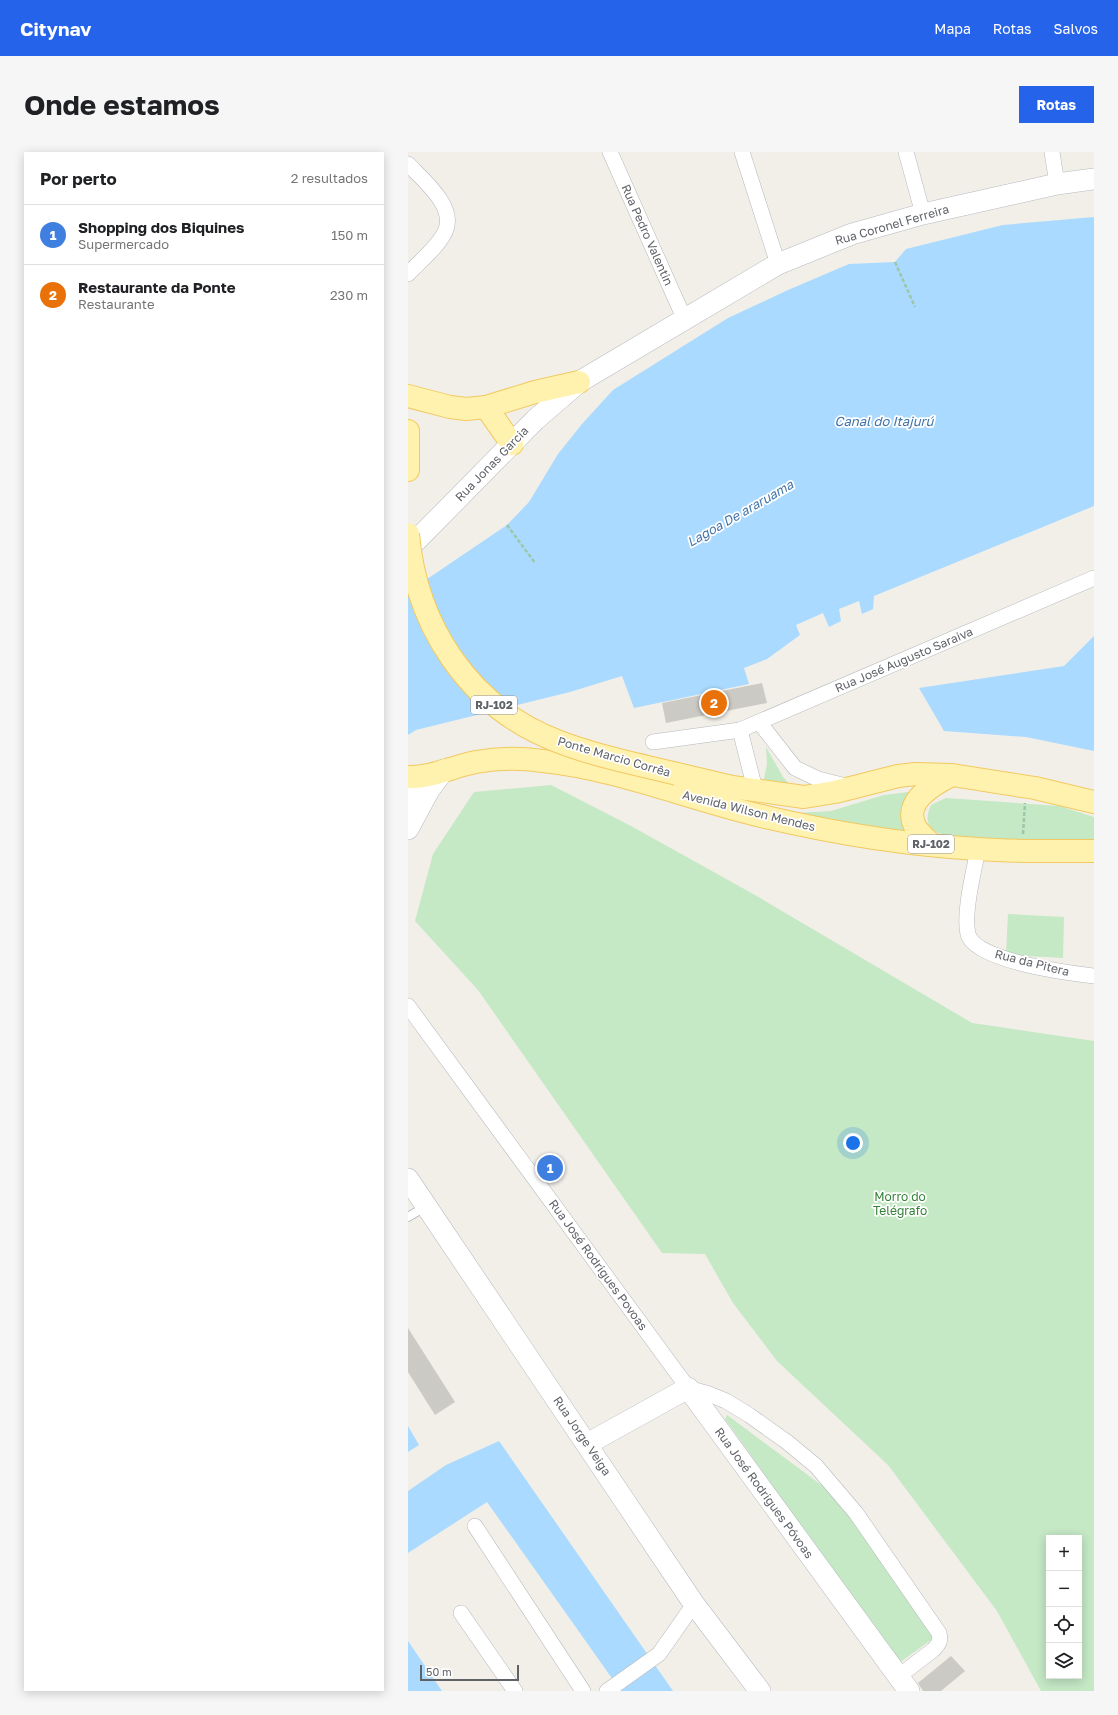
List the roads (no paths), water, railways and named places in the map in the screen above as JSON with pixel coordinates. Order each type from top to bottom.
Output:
[{"type":"main road","name":"Rua Coronel Ferreira","points":[[579,382],[684,318],[778,264],[852,234],[923,214],[1057,184],[1094,179]]},
{"type":"main road","points":[[408,396],[450,407],[466,409],[486,407],[535,392],[579,382]]},
{"type":"main road","name":"Rua Jonas Garcia","points":[[408,549],[535,420],[579,382]]},
{"type":"main road","points":[[486,407],[512,444]]},
{"type":"main road","points":[[408,431],[408,470]]},
{"type":"main road","name":"Ponte Marcio Corrêa","points":[[408,534],[416,579],[430,624],[445,649],[464,675],[487,700],[513,719],[556,741],[676,774],[732,787]]},
{"type":"main road","name":"Avenida Wilson Mendes","points":[[408,777],[424,776],[477,762],[510,758],[569,764],[634,780],[770,818],[881,840],[978,850],[1094,851]]},
{"type":"main road","points":[[409,827],[429,790],[444,770]]},
{"type":"main road","name":"Avenida Wilson Mendes","points":[[732,787],[755,789],[788,796],[804,796],[818,795],[914,774],[952,775],[1026,786],[1094,802]]},
{"type":"main road","points":[[931,844],[916,828],[913,816],[914,809],[918,799],[929,787],[952,775]]},
{"type":"main road","points":[[408,789],[409,827]]},
{"type":"main road","points":[[755,789],[770,818]]},
{"type":"main road","name":"Rua Jorge Veiga","points":[[408,1179],[417,1212],[587,1444],[694,1604],[760,1691]]},
{"type":"main road","points":[[587,1444],[688,1388]]},
{"type":"main road","name":"Rua José Rodrigues Póvoas","points":[[688,1388],[904,1684]]},
{"type":"street","name":"Rua Pedro Valentin","points":[[610,152],[684,318]]},
{"type":"street","points":[[742,152],[778,264]]},
{"type":"street","points":[[906,152],[923,214]]},
{"type":"street","points":[[1052,152],[1057,184]]},
{"type":"street","points":[[408,164],[440,201],[445,209],[448,223],[445,232],[439,240],[408,274]]},
{"type":"street","name":"Rua José Augusto Saraiva","points":[[653,742],[740,730],[1094,578]]},
{"type":"street","points":[[759,722],[795,768],[818,779],[851,787]]},
{"type":"street","points":[[740,730],[755,789]]},
{"type":"street","name":"Rua da Pitera","points":[[978,850],[969,899],[967,926],[970,938],[975,945],[992,954],[1017,962],[1046,969],[1094,976]]},
{"type":"street","name":"Rua José Rodrigues Povoas","points":[[408,1006],[688,1388]]},
{"type":"street","points":[[688,1388],[726,1401],[787,1442],[816,1466],[856,1513],[941,1638],[939,1644],[904,1684]]},
{"type":"street","points":[[475,1526],[583,1691]]},
{"type":"street","points":[[607,1691],[659,1654],[694,1604]]},
{"type":"street","points":[[461,1613],[515,1691]]},
{"type":"water","name":"Canal do Itajurú","points":[[1094,217],[1094,506],[874,596],[873,609],[862,614],[859,601],[839,609],[841,621],[829,627],[823,613],[796,625],[800,635],[767,659],[744,668],[749,684],[634,708],[622,676],[570,692],[416,730],[408,735],[408,592],[507,525],[529,502],[558,454],[582,424],[613,390],[728,318],[849,264],[895,262],[906,249],[1003,225]]},
{"type":"water","points":[[1094,636],[1094,751],[1026,737],[944,731],[919,688],[1064,666]]},
{"type":"water","points":[[408,1426],[419,1445],[408,1452]]},
{"type":"water","points":[[499,1441],[673,1691],[621,1691],[487,1502],[408,1553],[408,1491],[446,1465]]},
{"type":"water","points":[[408,1641],[442,1691],[408,1691]]},
{"type":"place","name":"Restaurante da Ponte","points":[[714,703]]},
{"type":"place","name":"Shopping dos Biquines","points":[[550,1168]]},
{"type":"water label","name":"Lagoa De araruama","points":[[740,513]]},
{"type":"park label","name":"Morro do Telégrafo","points":[[900,1204]]}]
